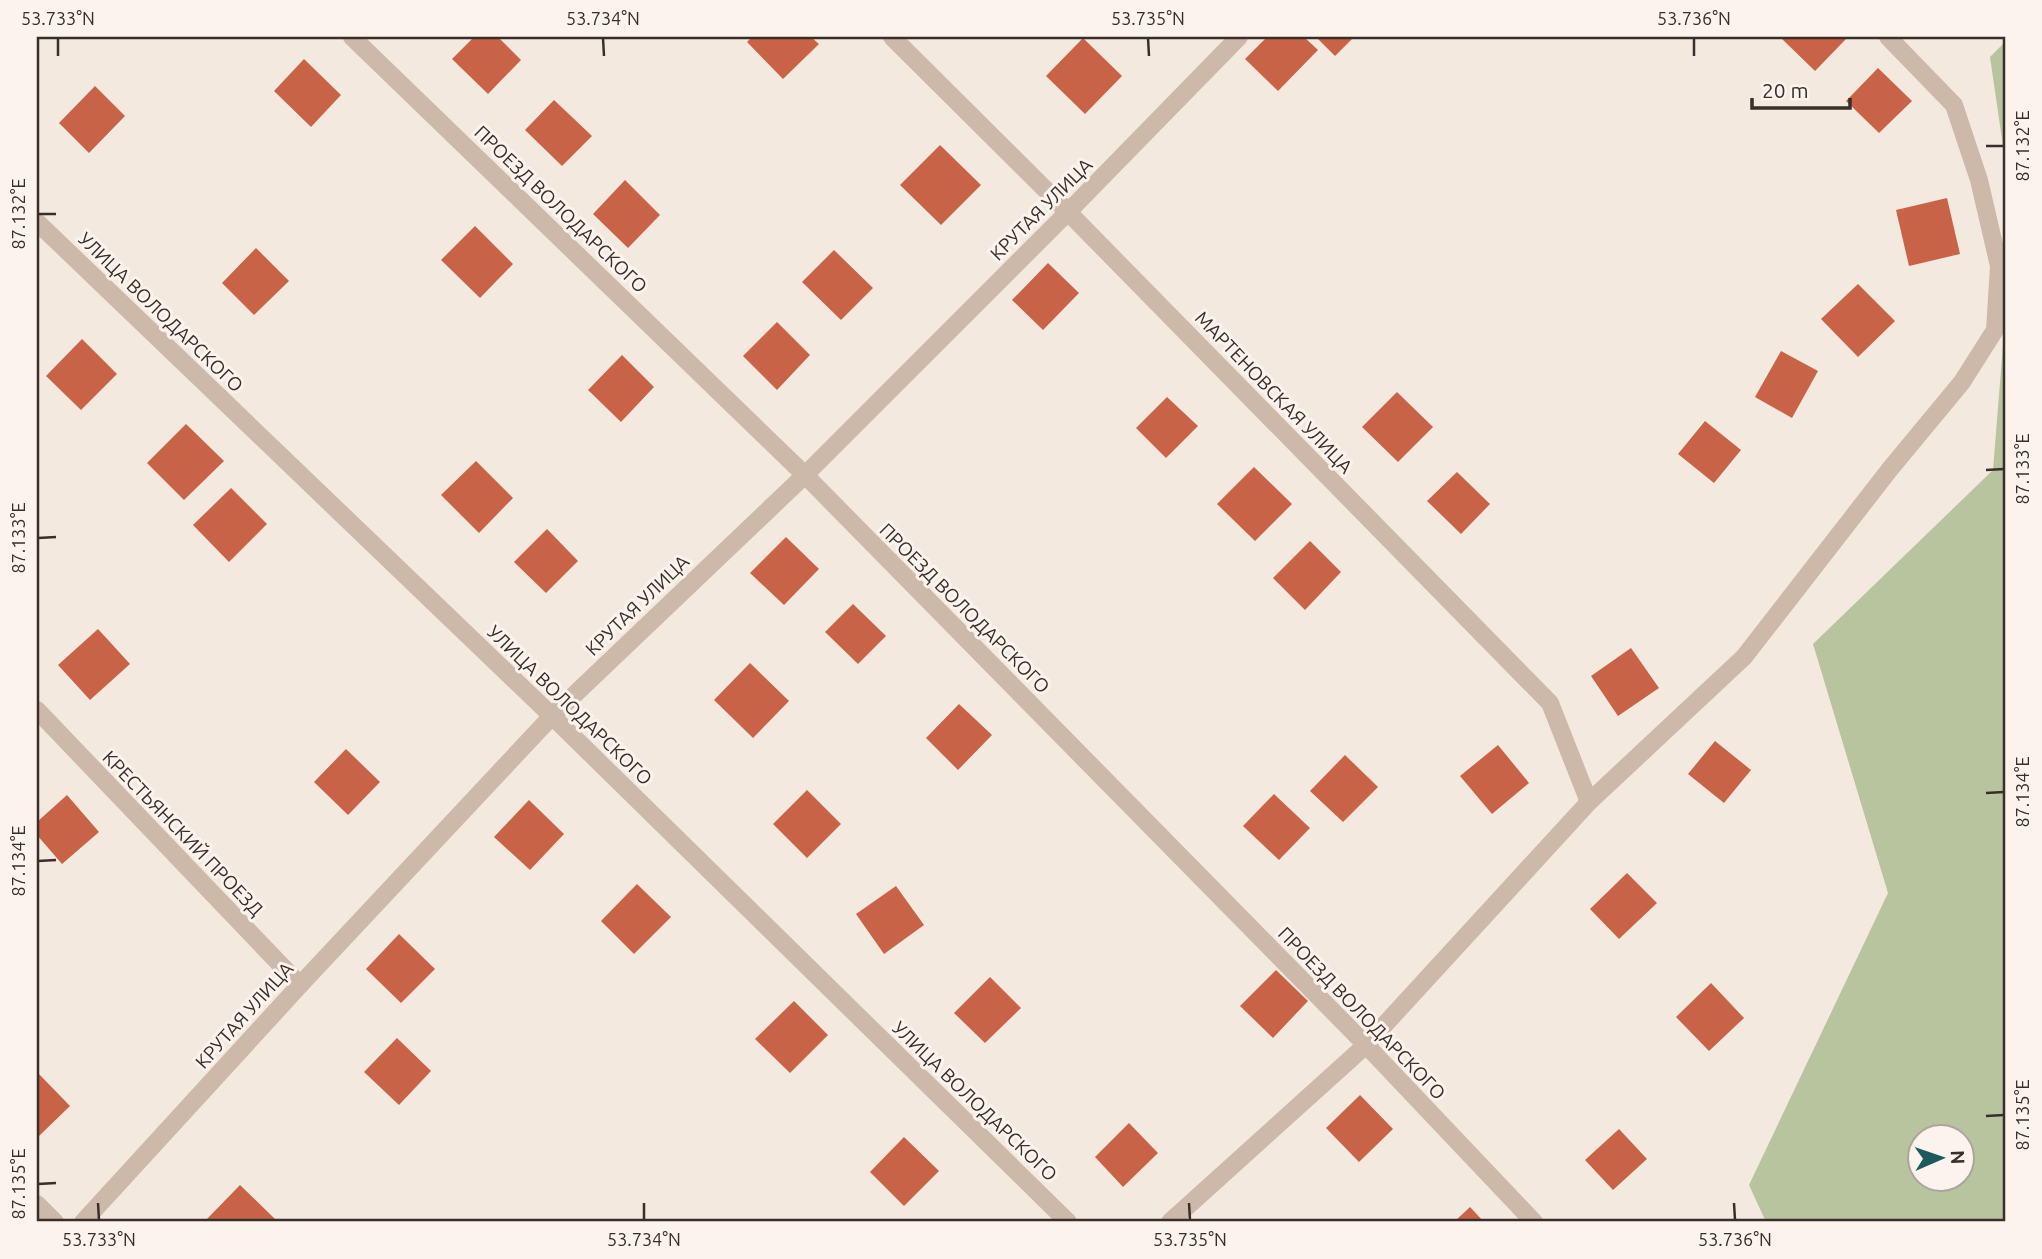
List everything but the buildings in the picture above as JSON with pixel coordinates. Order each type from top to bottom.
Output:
[{"type":"street","name":"ПРОЕЗД ВОЛОДАРСКОГО","points":[[352,37],[805,475],[1366,1045],[1534,1222]]},
{"type":"street","name":"МАРТЕНОВСКАЯ УЛИЦА","points":[[892,37],[1068,212],[1550,703],[1589,803]]},
{"type":"street","name":"КРУТАЯ УЛИЦА","points":[[83,1222],[552,716],[805,475],[1239,37]]},
{"type":"street","points":[[1170,1222],[1366,1045],[1589,803],[1744,657],[1889,469],[1962,382],[1995,330],[1999,266],[1979,180],[1954,105],[1888,37]]},
{"type":"street","name":"УЛИЦА ВОЛОДАРСКОГО","points":[[37,222],[552,716],[1068,1222]]},
{"type":"street","name":"КРЕСТЬЯНСКИЙ ПРОЕЗД","points":[[37,710],[300,985]]},
{"type":"street","points":[[37,1204],[55,1222]]},
{"type":"green space","points":[[2005,42],[2005,160],[1990,57]]},
{"type":"green space","points":[[2005,320],[2005,1222],[1766,1222],[1749,1185],[1888,893],[1813,644],[1993,470]]}]
